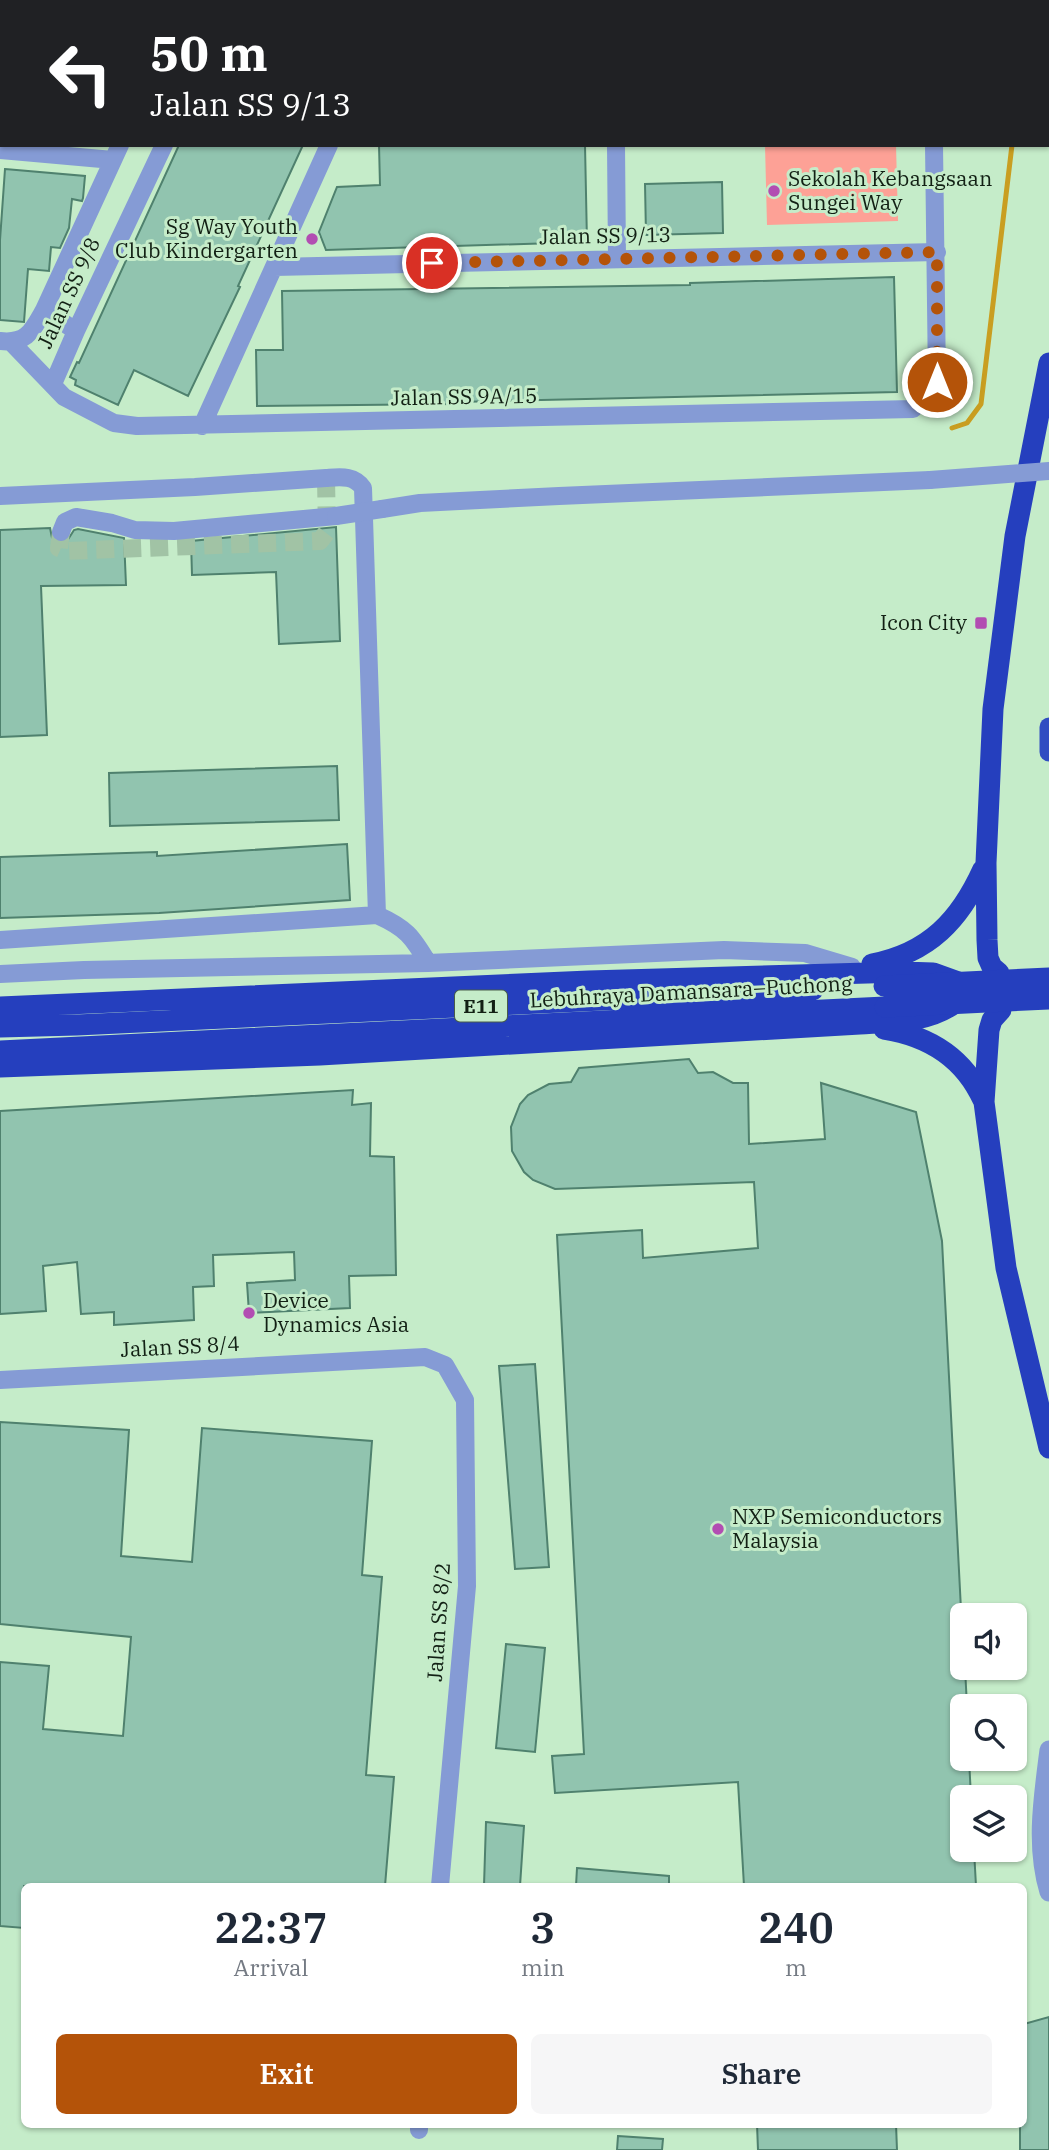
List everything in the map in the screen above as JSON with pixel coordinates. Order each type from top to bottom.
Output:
[{"type":"highway","points":[[999,972],[992,967],[988,958],[986,863],[996,684],[1015,536],[1049,363]]},
{"type":"highway","points":[[1049,727],[1049,752]]},
{"type":"highway","points":[[805,976],[894,960],[928,942],[944,929],[970,898],[986,863]]},
{"type":"highway","points":[[0,1067],[320,1055],[912,1020],[933,1015],[952,1006],[999,972],[1049,970]]},
{"type":"highway","points":[[0,1007],[589,981],[933,973],[949,977],[1001,1010],[1049,1008]]},
{"type":"highway","name":"Lebuhraya Damansara–Puchong","points":[[0,1051],[78,1036],[1049,978]]},
{"type":"highway","name":"Lebuhraya Damansara–Puchong","points":[[0,1027],[78,1036],[1049,999]]},
{"type":"highway","points":[[1001,1010],[992,1020],[989,1030],[984,1102],[1006,1268],[1049,1448]]},
{"type":"highway","points":[[860,1024],[894,1030],[933,1044],[953,1057],[968,1073],[984,1102]]},
{"type":"street","name":"Jalan SS 9/8","points":[[53,384],[163,147]]},
{"type":"street","points":[[201,426],[328,147]]},
{"type":"street","points":[[617,147],[617,259]]},
{"type":"street","points":[[934,147],[937,252]]},
{"type":"street","points":[[0,150],[116,153],[44,310],[30,334],[6,342]]},
{"type":"street","name":"Jalan SS 9/13","points":[[274,267],[937,252]]},
{"type":"street","name":"Jalan SS 9A/15","points":[[6,342],[64,397],[114,423],[137,426],[912,409],[937,382],[937,252]]},
{"type":"street","points":[[44,310],[76,331]]},
{"type":"street","points":[[61,532],[65,522],[76,517],[135,530],[174,531],[336,516],[420,503],[930,480],[1049,471]]},
{"type":"street","points":[[0,496],[348,477],[357,481],[363,488],[377,915]]},
{"type":"street","points":[[0,940],[377,915],[398,925],[414,940],[428,963]]},
{"type":"street","points":[[0,974],[428,963],[724,950],[805,953],[852,967]]},
{"type":"street","name":"Jalan SS 8/4","points":[[0,1380],[425,1357],[445,1365]]},
{"type":"street","name":"Jalan SS 8/2","points":[[440,1883],[467,1586],[465,1400],[445,1365]]},
{"type":"street","points":[[1049,1750],[1042,1805],[1042,1869],[1049,1892]]},
{"type":"shaded area","points":[[765,147],[896,147],[898,221],[767,225]]},
{"type":"building","points":[[178,147],[302,147],[188,396],[134,370],[118,405],[75,385],[76,380],[70,377],[77,362],[79,363]]},
{"type":"building","points":[[379,147],[585,147],[587,242],[326,250],[319,232],[337,187],[380,185]]},
{"type":"building","points":[[5,169],[85,176],[82,201],[72,199],[69,228],[60,248],[51,247],[49,271],[28,269],[24,322],[0,320],[0,240]]},
{"type":"building","points":[[722,182],[723,233],[646,235],[645,184]]},
{"type":"building","points":[[894,277],[897,392],[457,404],[257,406],[256,350],[283,350],[282,291],[690,285]]},
{"type":"building","points":[[336,527],[340,641],[279,644],[276,572],[192,575],[191,541]]},
{"type":"building","points":[[50,528],[52,538],[57,543],[67,541],[74,530],[78,529],[124,538],[126,585],[41,586],[47,735],[0,737],[0,530]]},
{"type":"building","points":[[337,766],[339,820],[110,826],[109,773]]},
{"type":"building","points":[[347,844],[350,900],[159,913],[0,918],[0,857],[157,852],[157,856]]},
{"type":"building","name":"NXP Semiconductors Malaysia","points":[[689,1059],[698,1073],[713,1072],[733,1083],[748,1083],[749,1144],[825,1139],[821,1083],[916,1112],[942,1241],[961,1603],[950,1603],[950,1680],[966,1680],[966,1694],[950,1694],[950,1771],[970,1771],[970,1785],[950,1785],[950,1862],[975,1862],[976,1883],[744,1883],[738,1782],[555,1793],[552,1756],[584,1754],[557,1235],[642,1230],[643,1258],[758,1248],[754,1182],[555,1189],[533,1180],[524,1172],[512,1151],[511,1127],[520,1104],[528,1095],[549,1084],[571,1082],[579,1068]]},
{"type":"building","points":[[353,1090],[352,1105],[371,1103],[370,1156],[394,1157],[396,1275],[349,1276],[350,1308],[249,1313],[247,1283],[295,1280],[294,1252],[213,1255],[214,1286],[193,1287],[194,1320],[114,1325],[114,1312],[81,1314],[77,1262],[43,1266],[46,1311],[0,1314],[0,1111]]},
{"type":"building","points":[[535,1364],[549,1567],[515,1569],[499,1366]]},
{"type":"building","points":[[0,1422],[129,1430],[121,1556],[192,1562],[202,1428],[372,1441],[362,1575],[382,1577],[366,1775],[394,1777],[385,1883],[21,1883],[21,1928],[0,1926],[0,1662],[49,1666],[43,1729],[123,1736],[131,1637],[0,1624]]},
{"type":"building","points":[[506,1644],[545,1648],[535,1752],[496,1748]]},
{"type":"building","points":[[486,1822],[524,1826],[520,1883],[484,1883]]},
{"type":"building","points":[[577,1868],[669,1876],[669,1883],[576,1883]]},
{"type":"building","points":[[1049,2017],[1049,2150],[1020,2150],[1020,2128],[1027,2128],[1027,2023]]},
{"type":"building","points":[[757,2128],[896,2128],[897,2150],[758,2150]]},
{"type":"building","points":[[618,2136],[663,2139],[662,2150],[617,2150]]},
{"type":"waterway","points":[[952,428],[967,423],[981,404],[1012,147]]},
{"type":"tunnel","points":[[61,532],[59,548],[66,551],[320,541],[327,532],[326,478]]},
{"type":"place","name":"Sekolah Kebangsaan Sungei Way","points":[[774,191]]},
{"type":"place","name":"Sg Way Youth Club Kindergarten","points":[[312,239]]},
{"type":"place","name":"Icon City","points":[[981,623]]},
{"type":"place","name":"Device Dynamics Asia","points":[[249,1313]]},
{"type":"place","name":"NXP Semiconductors Malaysia","points":[[718,1529]]},
{"type":"route","points":[[432,263],[937,252],[937,382]]}]
